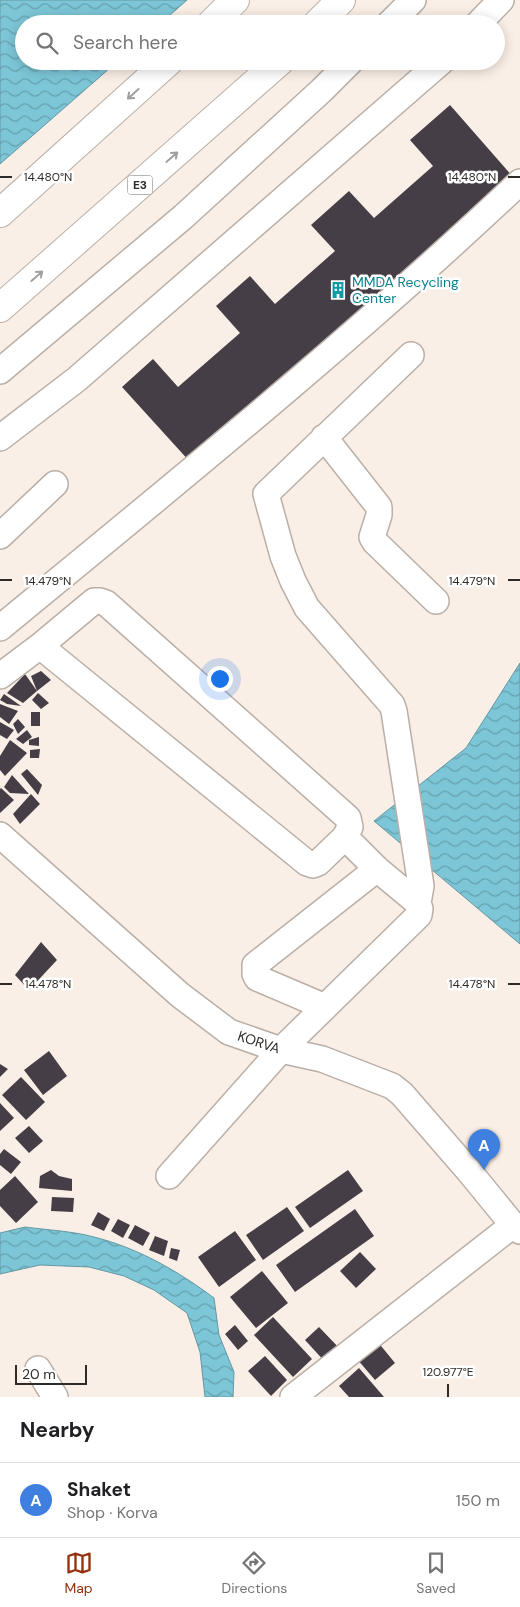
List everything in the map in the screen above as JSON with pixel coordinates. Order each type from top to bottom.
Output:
[{"type":"highway","points":[[220,15],[235,0]]},
{"type":"highway","points":[[326,15],[341,0]]},
{"type":"highway","points":[[0,213],[159,70]]},
{"type":"highway","name":"E3","points":[[0,308],[270,70]]},
{"type":"street","points":[[398,15],[413,0]]},
{"type":"street","points":[[487,15],[501,0]]},
{"type":"street","points":[[0,371],[183,217],[342,70]]},
{"type":"street","points":[[0,438],[76,378],[432,70]]},
{"type":"street","points":[[0,628],[273,402],[442,254],[520,182]]},
{"type":"street","points":[[169,1176],[281,1050],[420,914],[418,903],[421,886],[392,705],[307,608],[283,556],[266,500],[266,494],[269,490],[411,355]]},
{"type":"street","points":[[324,437],[379,507],[379,515],[372,537],[375,542],[436,601]]},
{"type":"street","points":[[0,536],[54,484]]},
{"type":"street","points":[[0,676],[94,601],[100,600],[106,603],[348,818],[350,827],[345,837],[318,863],[312,865],[307,863],[40,646]]},
{"type":"street","name":"KORVA","points":[[0,835],[187,1000],[229,1032],[281,1050],[322,1059],[392,1086],[408,1101],[517,1228]]},
{"type":"street","points":[[345,837],[377,868],[418,903]]},
{"type":"street","points":[[325,1007],[257,978],[254,969],[255,965],[377,868]]},
{"type":"street","points":[[293,1397],[517,1228]]},
{"type":"street","points":[[38,1369],[55,1397]]},
{"type":"water","points":[[0,0],[187,0],[170,15],[15,15],[15,70],[108,70],[0,164]]},
{"type":"water","points":[[520,663],[520,944],[374,821],[466,748]]},
{"type":"water","points":[[25,1227],[86,1235],[126,1247],[157,1261],[214,1298],[219,1335],[234,1372],[233,1397],[205,1397],[200,1352],[187,1313],[154,1290],[124,1276],[89,1267],[40,1265],[0,1274],[0,1233]]},
{"type":"building","name":"MMDA Recycling Center","points":[[450,105],[514,178],[191,463],[122,387],[153,359],[178,387],[240,333],[216,306],[250,276],[275,304],[335,251],[311,225],[349,191],[374,218],[433,166],[410,140]]},
{"type":"building","points":[[41,671],[51,680],[37,691],[31,676]]},
{"type":"building","points":[[25,674],[37,691],[23,703],[7,693]]},
{"type":"building","points":[[38,693],[49,703],[41,709],[32,700]]},
{"type":"building","points":[[4,694],[21,706],[7,704],[0,700]]},
{"type":"building","points":[[0,704],[18,711],[9,724],[0,717]]},
{"type":"building","points":[[31,712],[40,712],[40,726],[31,726]]},
{"type":"building","points":[[18,719],[25,727],[18,734],[13,724]]},
{"type":"building","points":[[0,722],[14,730],[7,739],[0,735]]},
{"type":"building","points":[[27,730],[32,737],[23,744],[16,739]]},
{"type":"building","points":[[39,737],[39,746],[29,745],[29,740]]},
{"type":"building","points":[[10,740],[27,753],[5,776],[0,770],[0,756]]},
{"type":"building","points":[[40,749],[39,758],[30,758],[30,750]]},
{"type":"building","points":[[27,769],[42,785],[38,795],[21,774]]},
{"type":"building","points":[[12,775],[29,794],[10,793],[4,787]]},
{"type":"building","points":[[0,789],[14,800],[0,813]]},
{"type":"building","points":[[31,794],[40,804],[20,824],[13,814]]},
{"type":"building","points":[[41,942],[57,960],[29,990],[15,975]]},
{"type":"building","points":[[49,1051],[67,1076],[43,1095],[24,1070]]},
{"type":"building","points":[[0,1064],[8,1069],[0,1077]]},
{"type":"building","points":[[21,1077],[45,1102],[26,1120],[2,1095]]},
{"type":"building","points":[[0,1103],[14,1118],[0,1131]]},
{"type":"building","points":[[29,1126],[43,1141],[29,1153],[15,1138]]},
{"type":"building","points":[[4,1149],[21,1162],[11,1174],[0,1165],[0,1154]]},
{"type":"building","points":[[51,1170],[59,1176],[72,1179],[72,1191],[39,1188],[40,1176]]},
{"type":"building","points":[[348,1170],[363,1191],[310,1228],[295,1207]]},
{"type":"building","points":[[15,1176],[38,1202],[16,1223],[0,1206],[0,1190]]},
{"type":"building","points":[[52,1197],[74,1198],[73,1212],[51,1211]]},
{"type":"building","points":[[287,1207],[304,1231],[263,1260],[246,1235]]},
{"type":"building","points":[[355,1209],[374,1236],[295,1292],[276,1265]]},
{"type":"building","points":[[98,1212],[110,1219],[104,1231],[91,1225]]},
{"type":"building","points":[[118,1219],[130,1225],[123,1238],[111,1231]]},
{"type":"building","points":[[135,1225],[150,1233],[143,1246],[128,1238]]},
{"type":"building","points":[[235,1231],[256,1260],[219,1287],[198,1257]]},
{"type":"building","points":[[155,1236],[168,1241],[164,1256],[149,1250]]},
{"type":"building","points":[[171,1248],[180,1250],[177,1261],[169,1258]]},
{"type":"building","points":[[360,1252],[376,1269],[356,1288],[340,1271]]},
{"type":"building","points":[[262,1271],[288,1303],[256,1328],[230,1297]]},
{"type":"building","points":[[273,1317],[312,1359],[293,1377],[254,1335]]},
{"type":"building","points":[[235,1325],[248,1341],[238,1350],[225,1334]]},
{"type":"building","points":[[319,1327],[341,1350],[327,1364],[305,1340]]},
{"type":"building","points":[[377,1341],[395,1363],[375,1380],[357,1359]]},
{"type":"building","points":[[265,1356],[287,1380],[271,1396],[248,1371]]},
{"type":"building","points":[[359,1368],[384,1397],[349,1397],[339,1386]]},
{"type":"place","name":"MMDA Recycling Center","points":[[338,290]]},
{"type":"place","name":"Shaket","points":[[484,1170]]}]
